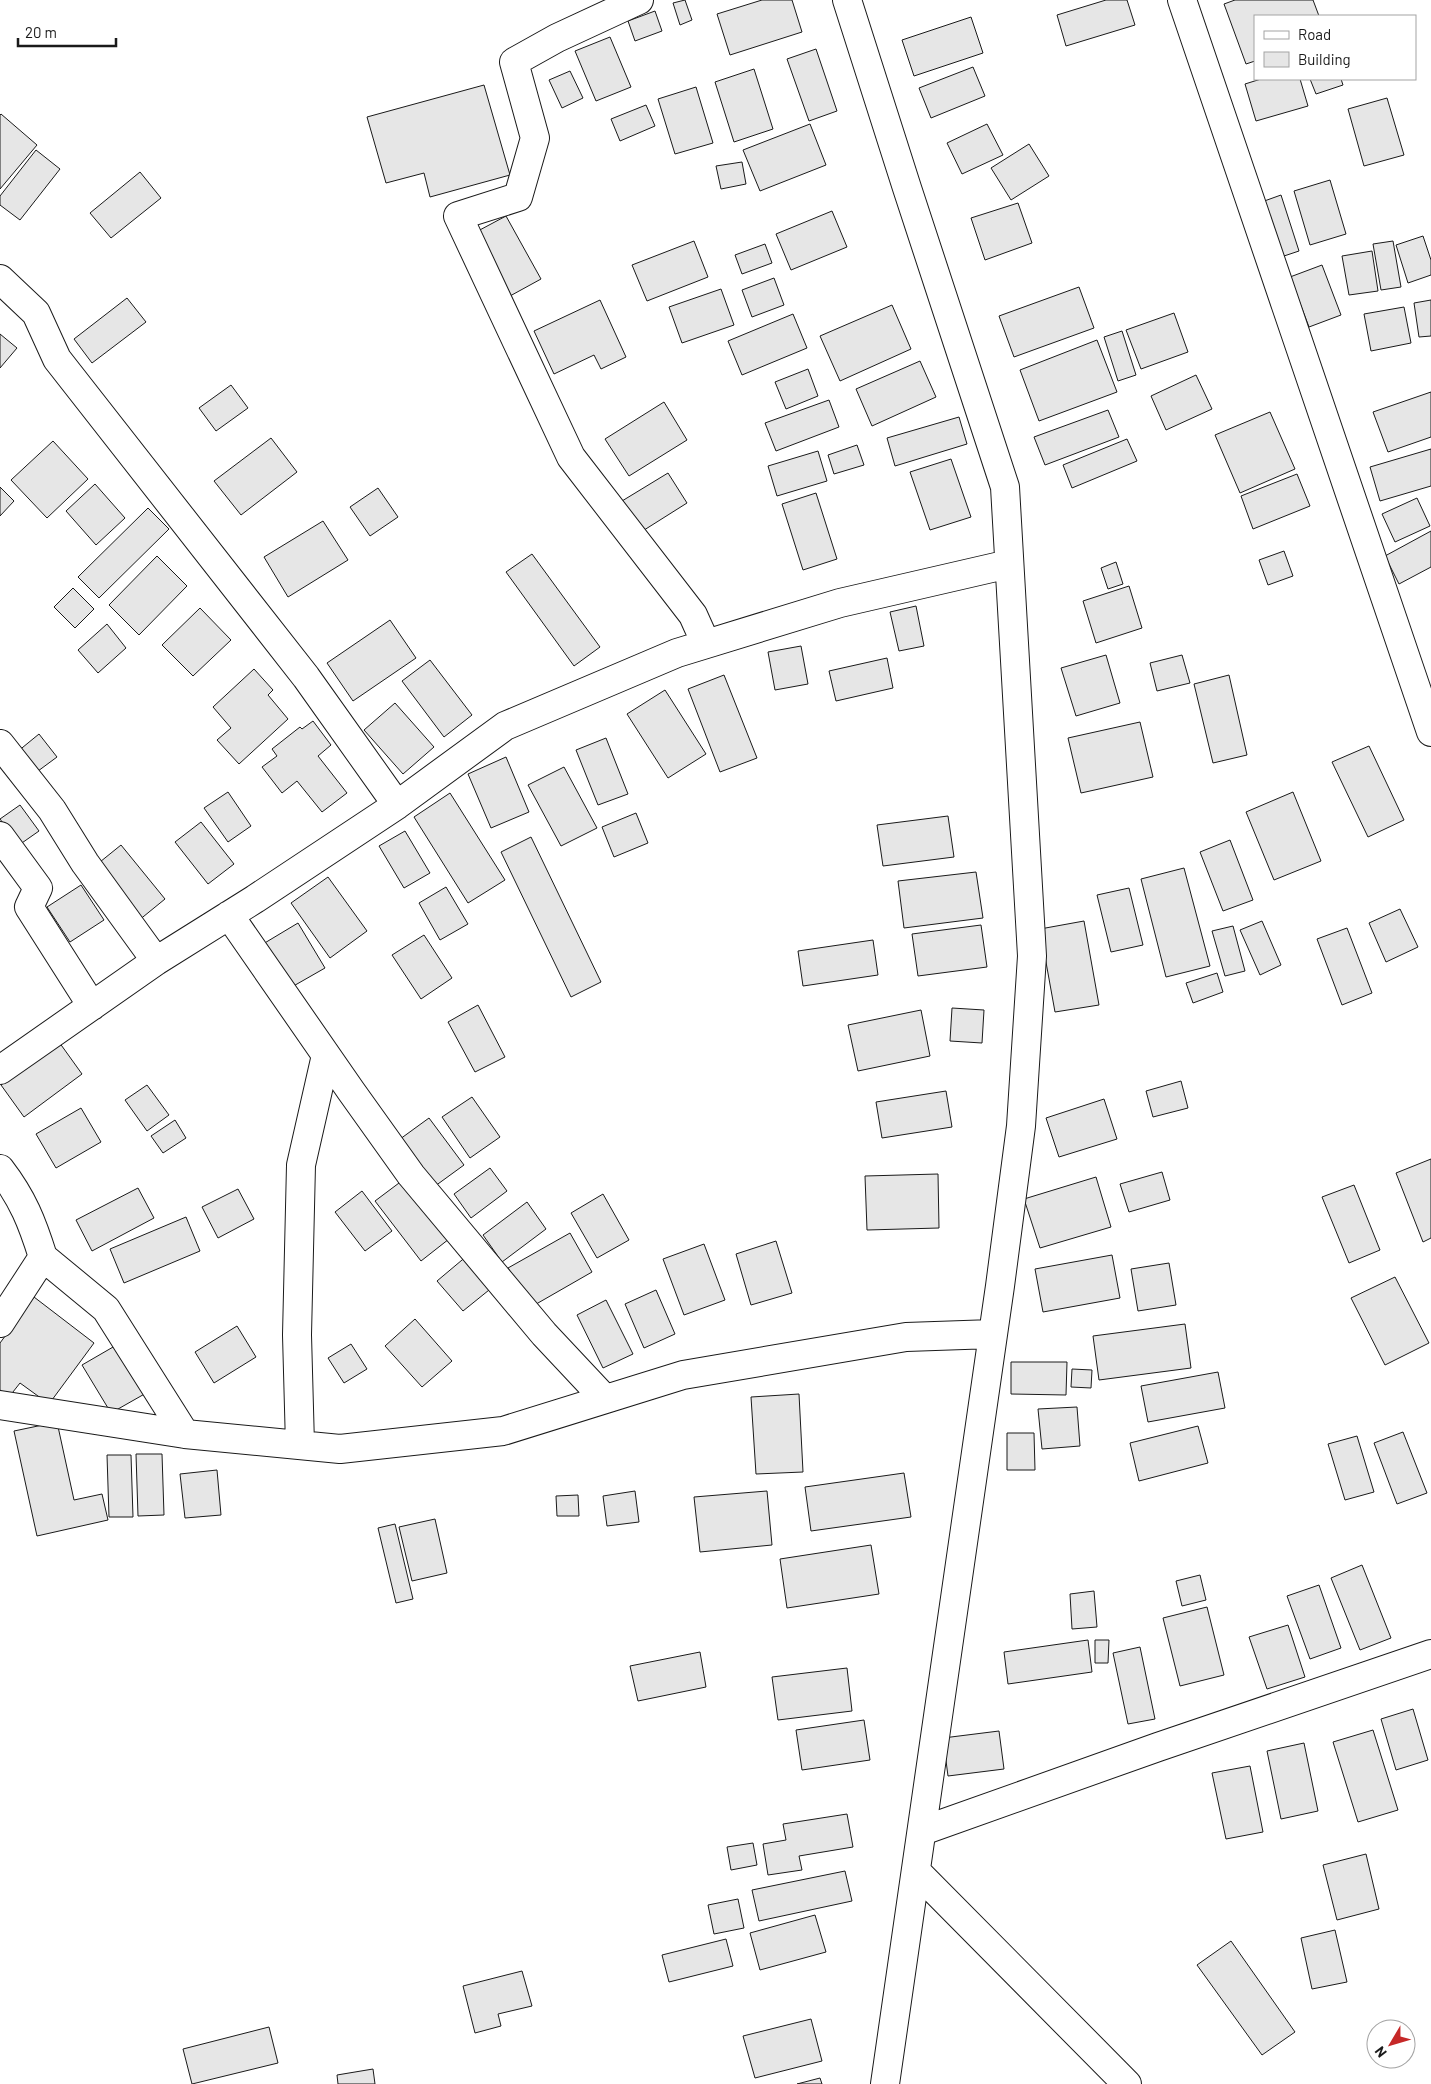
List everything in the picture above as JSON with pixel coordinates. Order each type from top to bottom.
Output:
[{"type":"street","points":[[639,0],[557,38],[514,62],[535,138],[518,196],[458,216],[571,457],[693,616],[706,644]]},
{"type":"street","points":[[847,0],[906,188],[1005,487],[1032,956],[1021,1126],[993,1334],[885,2084]]},
{"type":"street","points":[[1182,0],[1421,672],[1431,732]]},
{"type":"street","points":[[0,279],[36,313],[57,359],[306,677],[397,805]]},
{"type":"street","points":[[0,1070],[156,961],[397,805],[505,726],[677,653],[840,603],[1009,564]]},
{"type":"street","points":[[0,744],[52,810],[85,863],[156,961]]},
{"type":"street","points":[[0,836],[38,888],[29,907],[92,1006]]},
{"type":"street","points":[[229,915],[411,1175],[544,1334],[605,1399]]},
{"type":"street","points":[[300,1445],[297,1335],[300,1165],[326,1055]]},
{"type":"street","points":[[0,1169],[15,1189],[33,1223],[43,1257],[106,1309],[185,1434]]},
{"type":"street","points":[[0,1323],[43,1257]]},
{"type":"street","points":[[0,1405],[185,1434],[340,1449],[503,1431],[683,1375],[896,1338],[993,1334]]},
{"type":"street","points":[[922,1831],[1149,1750],[1431,1654]]},
{"type":"street","points":[[916,1871],[1127,2084]]},
{"type":"building","points":[[685,0],[692,20],[680,25],[673,3]]},
{"type":"building","points":[[762,0],[792,0],[802,32],[730,55],[717,14]]},
{"type":"building","points":[[1106,0],[1127,0],[1135,25],[1066,46],[1057,15]]},
{"type":"building","points":[[1235,0],[1313,0],[1319,15],[1254,15],[1254,61],[1246,64],[1224,4]]},
{"type":"building","points":[[655,11],[662,31],[635,41],[628,21]]},
{"type":"building","points":[[971,17],[983,53],[914,76],[902,40]]},
{"type":"building","points":[[610,37],[631,87],[596,101],[575,51]]},
{"type":"building","points":[[816,49],[837,111],[809,121],[787,59]]},
{"type":"building","points":[[973,67],[985,96],[931,118],[919,88]]},
{"type":"building","points":[[754,69],[773,129],[734,142],[715,82]]},
{"type":"building","points":[[570,71],[583,98],[562,108],[549,80]]},
{"type":"building","points":[[1258,80],[1300,80],[1308,106],[1256,121],[1245,84]]},
{"type":"building","points":[[1310,80],[1341,80],[1343,85],[1316,94]]},
{"type":"building","points":[[484,85],[510,175],[430,197],[424,173],[386,183],[367,117]]},
{"type":"building","points":[[696,87],[713,143],[675,154],[658,99]]},
{"type":"building","points":[[1387,98],[1404,155],[1364,166],[1348,109]]},
{"type":"building","points":[[646,105],[655,126],[620,141],[611,119]]},
{"type":"building","points":[[0,115],[37,145],[0,189]]},
{"type":"building","points":[[810,124],[826,165],[760,191],[743,150]]},
{"type":"building","points":[[987,124],[1003,155],[962,174],[947,143]]},
{"type":"building","points":[[1029,144],[1049,176],[1011,200],[991,168]]},
{"type":"building","points":[[36,150],[60,169],[20,220],[0,205],[0,196]]},
{"type":"building","points":[[742,162],[746,184],[721,189],[716,166]]},
{"type":"building","points":[[140,172],[161,198],[111,238],[90,213]]},
{"type":"building","points":[[1330,180],[1346,234],[1310,245],[1294,191]]},
{"type":"building","points":[[1281,195],[1299,251],[1275,259],[1256,204]]},
{"type":"building","points":[[1018,203],[1032,243],[985,260],[971,218]]},
{"type":"building","points":[[832,211],[847,247],[791,270],[776,234]]},
{"type":"building","points":[[506,216],[541,279],[510,296],[476,232]]},
{"type":"building","points":[[1423,236],[1431,260],[1431,275],[1408,283],[1396,245]]},
{"type":"building","points":[[694,241],[708,277],[647,301],[632,265]]},
{"type":"building","points":[[1393,241],[1401,287],[1381,290],[1373,244]]},
{"type":"building","points":[[765,244],[772,263],[742,274],[735,255]]},
{"type":"building","points":[[1372,251],[1378,291],[1349,295],[1342,256]]},
{"type":"building","points":[[1322,265],[1341,315],[1309,327],[1290,277]]},
{"type":"building","points":[[774,278],[784,305],[752,317],[742,290]]},
{"type":"building","points":[[1079,287],[1094,328],[1014,357],[999,316]]},
{"type":"building","points":[[721,289],[734,325],[682,343],[669,307]]},
{"type":"building","points":[[127,298],[146,322],[92,363],[74,339]]},
{"type":"building","points":[[600,300],[626,357],[601,369],[594,355],[554,374],[534,331]]},
{"type":"building","points":[[1431,300],[1431,336],[1419,337],[1414,303]]},
{"type":"building","points":[[892,305],[911,349],[840,381],[820,336]]},
{"type":"building","points":[[1404,307],[1411,343],[1371,351],[1364,314]]},
{"type":"building","points":[[1174,313],[1188,352],[1141,369],[1126,330]]},
{"type":"building","points":[[793,314],[807,348],[742,375],[728,341]]},
{"type":"building","points":[[1122,331],[1136,375],[1118,381],[1104,337]]},
{"type":"building","points":[[0,334],[17,348],[0,368]]},
{"type":"building","points":[[1097,340],[1117,392],[1039,421],[1020,370]]},
{"type":"building","points":[[920,361],[936,397],[872,426],[856,389]]},
{"type":"building","points":[[808,369],[818,396],[786,409],[775,382]]},
{"type":"building","points":[[1196,375],[1212,409],[1166,430],[1151,396]]},
{"type":"building","points":[[231,385],[248,408],[216,431],[199,408]]},
{"type":"building","points":[[1431,392],[1431,437],[1388,452],[1373,412]]},
{"type":"building","points":[[829,400],[839,427],[776,451],[765,423]]},
{"type":"building","points":[[664,402],[687,440],[629,476],[605,439]]},
{"type":"building","points":[[1108,410],[1119,437],[1045,465],[1034,437]]},
{"type":"building","points":[[1270,412],[1295,469],[1240,493],[1215,435]]},
{"type":"building","points":[[959,417],[967,444],[895,466],[887,438]]},
{"type":"building","points":[[271,438],[297,472],[241,515],[214,481]]},
{"type":"building","points":[[1127,439],[1137,461],[1072,488],[1063,465]]},
{"type":"building","points":[[53,441],[88,479],[47,518],[11,480]]},
{"type":"building","points":[[857,445],[864,465],[834,474],[828,455]]},
{"type":"building","points":[[1431,449],[1431,486],[1380,501],[1370,467]]},
{"type":"building","points":[[818,451],[827,481],[777,496],[768,466]]},
{"type":"building","points":[[951,459],[971,517],[930,530],[910,472]]},
{"type":"building","points":[[668,473],[687,503],[641,532],[622,501]]},
{"type":"building","points":[[1297,474],[1310,506],[1253,529],[1241,496]]},
{"type":"building","points":[[95,484],[125,518],[96,545],[66,511]]},
{"type":"building","points":[[0,487],[14,501],[0,516]]},
{"type":"building","points":[[378,488],[398,517],[370,536],[350,507]]},
{"type":"building","points":[[816,493],[837,559],[803,570],[782,504]]},
{"type":"building","points":[[1417,498],[1430,526],[1395,542],[1382,514]]},
{"type":"building","points":[[148,508],[169,529],[99,598],[78,577]]},
{"type":"building","points":[[323,521],[348,560],[288,597],[264,557]]},
{"type":"building","points":[[1431,531],[1431,567],[1399,584],[1385,556]]},
{"type":"building","points":[[1284,551],[1293,576],[1268,585],[1259,560]]},
{"type":"building","points":[[532,554],[600,647],[574,666],[506,572]]},
{"type":"building","points":[[157,556],[187,586],[139,635],[109,605]]},
{"type":"building","points":[[1116,562],[1123,584],[1108,589],[1101,568]]},
{"type":"building","points":[[1129,586],[1142,628],[1096,643],[1083,601]]},
{"type":"building","points":[[73,588],[94,609],[75,628],[54,607]]},
{"type":"building","points":[[916,606],[924,646],[899,651],[890,612]]},
{"type":"building","points":[[200,608],[231,640],[193,676],[162,645]]},
{"type":"building","points":[[390,620],[416,658],[353,701],[327,663]]},
{"type":"building","points":[[107,624],[126,648],[98,673],[78,650]]},
{"type":"building","points":[[801,646],[808,684],[775,690],[768,652]]},
{"type":"building","points":[[1106,655],[1120,703],[1076,716],[1061,668]]},
{"type":"building","points":[[1182,655],[1190,683],[1157,691],[1150,663]]},
{"type":"building","points":[[887,658],[893,688],[836,701],[829,671]]},
{"type":"building","points":[[430,660],[472,715],[444,737],[402,681]]},
{"type":"building","points":[[254,669],[273,690],[268,695],[288,719],[239,764],[217,740],[231,728],[213,707]]},
{"type":"building","points":[[724,675],[757,758],[720,772],[688,689]]},
{"type":"building","points":[[1229,675],[1247,755],[1213,763],[1194,684]]},
{"type":"building","points":[[665,690],[706,754],[668,778],[627,714]]},
{"type":"building","points":[[395,703],[434,747],[403,774],[364,730]]},
{"type":"building","points":[[313,721],[331,745],[318,756],[347,793],[322,812],[297,781],[282,793],[262,767],[277,756],[272,749],[300,727],[302,729]]},
{"type":"building","points":[[1140,722],[1153,777],[1081,793],[1068,738]]},
{"type":"building","points":[[39,734],[57,757],[34,774],[17,752]]},
{"type":"building","points":[[606,738],[628,794],[598,805],[576,750]]},
{"type":"building","points":[[1369,746],[1404,820],[1368,837],[1332,762]]},
{"type":"building","points":[[506,757],[529,812],[491,828],[468,774]]},
{"type":"building","points":[[564,767],[597,828],[561,846],[528,785]]},
{"type":"building","points":[[228,792],[251,826],[228,842],[204,808]]},
{"type":"building","points":[[1293,792],[1321,861],[1274,880],[1246,812]]},
{"type":"building","points":[[450,793],[505,880],[468,903],[414,817]]},
{"type":"building","points":[[20,805],[39,831],[19,845],[0,819]]},
{"type":"building","points":[[636,813],[648,843],[614,857],[602,827]]},
{"type":"building","points":[[948,816],[954,857],[883,866],[877,825]]},
{"type":"building","points":[[201,822],[234,864],[208,884],[175,842]]},
{"type":"building","points":[[405,831],[430,873],[404,888],[379,846]]},
{"type":"building","points":[[531,837],[601,982],[571,997],[501,852]]},
{"type":"building","points":[[1230,840],[1253,900],[1223,911],[1200,852]]},
{"type":"building","points":[[121,845],[165,899],[138,921],[95,866]]},
{"type":"building","points":[[1184,868],[1210,966],[1166,977],[1141,879]]},
{"type":"building","points":[[976,872],[983,918],[904,928],[898,881]]},
{"type":"building","points":[[328,877],[367,931],[330,958],[291,903]]},
{"type":"building","points":[[81,885],[104,920],[70,942],[47,907]]},
{"type":"building","points":[[446,887],[468,924],[440,940],[419,903]]},
{"type":"building","points":[[1129,888],[1143,945],[1111,952],[1097,895]]},
{"type":"building","points":[[1400,909],[1418,947],[1386,962],[1369,923]]},
{"type":"building","points":[[1084,921],[1099,1005],[1055,1012],[1040,929]]},
{"type":"building","points":[[1262,921],[1281,965],[1260,975],[1240,930]]},
{"type":"building","points":[[298,923],[325,968],[290,988],[263,944]]},
{"type":"building","points":[[981,925],[987,967],[918,976],[912,934]]},
{"type":"building","points":[[1233,926],[1245,971],[1225,976],[1212,931]]},
{"type":"building","points":[[1347,928],[1372,993],[1342,1005],[1317,939]]},
{"type":"building","points":[[424,935],[452,978],[421,999],[392,955]]},
{"type":"building","points":[[873,940],[878,975],[803,986],[798,951]]},
{"type":"building","points":[[1217,973],[1223,992],[1193,1003],[1186,983]]},
{"type":"building","points":[[478,1005],[505,1057],[475,1072],[448,1022]]},
{"type":"building","points":[[952,1008],[984,1010],[982,1043],[950,1041]]},
{"type":"building","points":[[921,1010],[930,1056],[858,1071],[848,1025]]},
{"type":"building","points":[[59,1042],[82,1074],[24,1117],[1,1085]]},
{"type":"building","points":[[1181,1081],[1188,1108],[1153,1117],[1146,1091]]},
{"type":"building","points":[[147,1085],[169,1115],[147,1131],[125,1100]]},
{"type":"building","points":[[946,1091],[952,1127],[882,1138],[876,1102]]},
{"type":"building","points":[[472,1097],[500,1137],[470,1158],[442,1117]]},
{"type":"building","points":[[1104,1099],[1117,1139],[1059,1157],[1046,1118]]},
{"type":"building","points":[[81,1108],[101,1142],[56,1168],[36,1134]]},
{"type":"building","points":[[429,1118],[464,1165],[431,1189],[396,1142]]},
{"type":"building","points":[[175,1120],[186,1138],[163,1153],[151,1136]]},
{"type":"building","points":[[1431,1159],[1431,1238],[1423,1242],[1396,1173]]},
{"type":"building","points":[[490,1168],[507,1191],[471,1218],[454,1194]]},
{"type":"building","points":[[1162,1172],[1170,1200],[1129,1212],[1120,1184]]},
{"type":"building","points":[[938,1174],[939,1228],[867,1230],[865,1176]]},
{"type":"building","points":[[1096,1177],[1111,1227],[1040,1248],[1024,1199]]},
{"type":"building","points":[[403,1180],[449,1239],[421,1261],[375,1201]]},
{"type":"building","points":[[1354,1185],[1380,1250],[1349,1263],[1322,1197]]},
{"type":"building","points":[[138,1188],[154,1218],[92,1251],[76,1220]]},
{"type":"building","points":[[238,1189],[254,1219],[218,1238],[202,1207]]},
{"type":"building","points":[[362,1191],[392,1231],[365,1251],[335,1212]]},
{"type":"building","points":[[603,1194],[629,1240],[597,1258],[571,1213]]},
{"type":"building","points":[[527,1202],[546,1229],[502,1262],[483,1235]]},
{"type":"building","points":[[186,1217],[200,1251],[124,1283],[110,1249]]},
{"type":"building","points":[[570,1233],[592,1272],[531,1307],[508,1268]]},
{"type":"building","points":[[776,1241],[792,1293],[751,1305],[736,1254]]},
{"type":"building","points":[[704,1244],[725,1300],[684,1315],[663,1259]]},
{"type":"building","points":[[468,1255],[494,1286],[463,1311],[437,1281]]},
{"type":"building","points":[[1112,1255],[1120,1298],[1043,1312],[1035,1269]]},
{"type":"building","points":[[1169,1263],[1176,1305],[1138,1311],[1131,1269]]},
{"type":"building","points":[[1395,1277],[1429,1343],[1385,1365],[1351,1298]]},
{"type":"building","points":[[656,1290],[675,1334],[644,1348],[625,1304]]},
{"type":"building","points":[[34,1297],[94,1343],[49,1404],[20,1383],[9,1397],[0,1390],[0,1343]]},
{"type":"building","points":[[606,1300],[633,1354],[603,1368],[577,1315]]},
{"type":"building","points":[[415,1319],[452,1361],[422,1387],[385,1346]]},
{"type":"building","points":[[1185,1324],[1191,1368],[1099,1380],[1093,1336]]},
{"type":"building","points":[[237,1326],[256,1357],[214,1383],[195,1352]]},
{"type":"building","points":[[120,1343],[148,1392],[111,1413],[82,1365]]},
{"type":"building","points":[[351,1344],[367,1369],[344,1383],[328,1358]]},
{"type":"building","points":[[1011,1362],[1067,1362],[1066,1395],[1011,1394]]},
{"type":"building","points":[[1072,1369],[1092,1370],[1091,1388],[1071,1387]]},
{"type":"building","points":[[1218,1372],[1225,1408],[1148,1422],[1141,1386]]},
{"type":"building","points":[[799,1394],[803,1472],[756,1474],[751,1397]]},
{"type":"building","points":[[1077,1407],[1080,1446],[1042,1449],[1038,1409]]},
{"type":"building","points":[[57,1422],[74,1500],[102,1494],[108,1520],[37,1536],[14,1431]]},
{"type":"building","points":[[1198,1426],[1208,1463],[1139,1481],[1130,1443]]},
{"type":"building","points":[[1403,1432],[1427,1493],[1397,1504],[1374,1443]]},
{"type":"building","points":[[1007,1433],[1034,1433],[1035,1470],[1007,1470]]},
{"type":"building","points":[[1357,1436],[1374,1492],[1345,1500],[1328,1444]]},
{"type":"building","points":[[136,1454],[162,1454],[164,1515],[138,1516]]},
{"type":"building","points":[[107,1455],[131,1455],[133,1517],[109,1517]]},
{"type":"building","points":[[217,1470],[221,1515],[185,1518],[180,1474]]},
{"type":"building","points":[[904,1473],[911,1517],[811,1531],[805,1487]]},
{"type":"building","points":[[635,1491],[639,1522],[607,1526],[603,1496]]},
{"type":"building","points":[[767,1491],[772,1545],[700,1552],[694,1497]]},
{"type":"building","points":[[578,1495],[579,1516],[557,1516],[556,1496]]},
{"type":"building","points":[[435,1519],[447,1573],[412,1581],[399,1527]]},
{"type":"building","points":[[395,1524],[413,1599],[396,1603],[378,1528]]},
{"type":"building","points":[[871,1545],[879,1594],[787,1608],[780,1559]]},
{"type":"building","points":[[1362,1565],[1391,1638],[1360,1650],[1331,1578]]},
{"type":"building","points":[[1200,1575],[1206,1600],[1182,1606],[1176,1581]]},
{"type":"building","points":[[1319,1585],[1341,1648],[1310,1659],[1287,1596]]},
{"type":"building","points":[[1094,1591],[1097,1627],[1072,1629],[1070,1594]]},
{"type":"building","points":[[1207,1607],[1224,1675],[1180,1686],[1163,1618]]},
{"type":"building","points":[[1288,1625],[1305,1677],[1267,1689],[1249,1637]]},
{"type":"building","points":[[1088,1640],[1092,1672],[1008,1684],[1004,1652]]},
{"type":"building","points":[[1095,1640],[1109,1640],[1108,1663],[1095,1663]]},
{"type":"building","points":[[1140,1647],[1155,1719],[1128,1724],[1113,1653]]},
{"type":"building","points":[[700,1652],[706,1687],[638,1701],[630,1666]]},
{"type":"building","points":[[847,1668],[852,1711],[778,1720],[772,1677]]},
{"type":"building","points":[[1413,1709],[1428,1760],[1396,1770],[1381,1719]]},
{"type":"building","points":[[864,1720],[870,1760],[802,1770],[796,1730]]},
{"type":"building","points":[[1373,1730],[1398,1810],[1358,1822],[1333,1742]]},
{"type":"building","points":[[999,1731],[1004,1769],[948,1776],[943,1738]]},
{"type":"building","points":[[1304,1743],[1318,1811],[1281,1819],[1267,1751]]},
{"type":"building","points":[[1250,1766],[1263,1832],[1226,1839],[1212,1773]]},
{"type":"building","points":[[847,1814],[853,1847],[799,1856],[802,1870],[768,1875],[763,1844],[786,1840],[783,1824]]},
{"type":"building","points":[[753,1843],[757,1865],[731,1870],[727,1847]]},
{"type":"building","points":[[1366,1854],[1379,1909],[1337,1920],[1323,1865]]},
{"type":"building","points":[[845,1871],[852,1901],[759,1921],[752,1890]]},
{"type":"building","points":[[738,1899],[744,1928],[714,1934],[708,1905]]},
{"type":"building","points":[[815,1915],[826,1952],[760,1970],[750,1933]]},
{"type":"building","points":[[1335,1930],[1347,1982],[1312,1989],[1301,1938]]},
{"type":"building","points":[[726,1939],[733,1966],[669,1982],[662,1955]]},
{"type":"building","points":[[1231,1941],[1295,2032],[1262,2055],[1197,1965]]},
{"type":"building","points":[[522,1971],[532,2006],[498,2014],[501,2026],[475,2033],[463,1986]]},
{"type":"building","points":[[811,2019],[822,2061],[755,2078],[743,2036]]},
{"type":"building","points":[[269,2027],[278,2063],[192,2084],[183,2049]]},
{"type":"building","points":[[373,2069],[375,2084],[338,2084],[337,2075]]},
{"type":"building","points":[[820,2078],[822,2084],[797,2084]]}]
